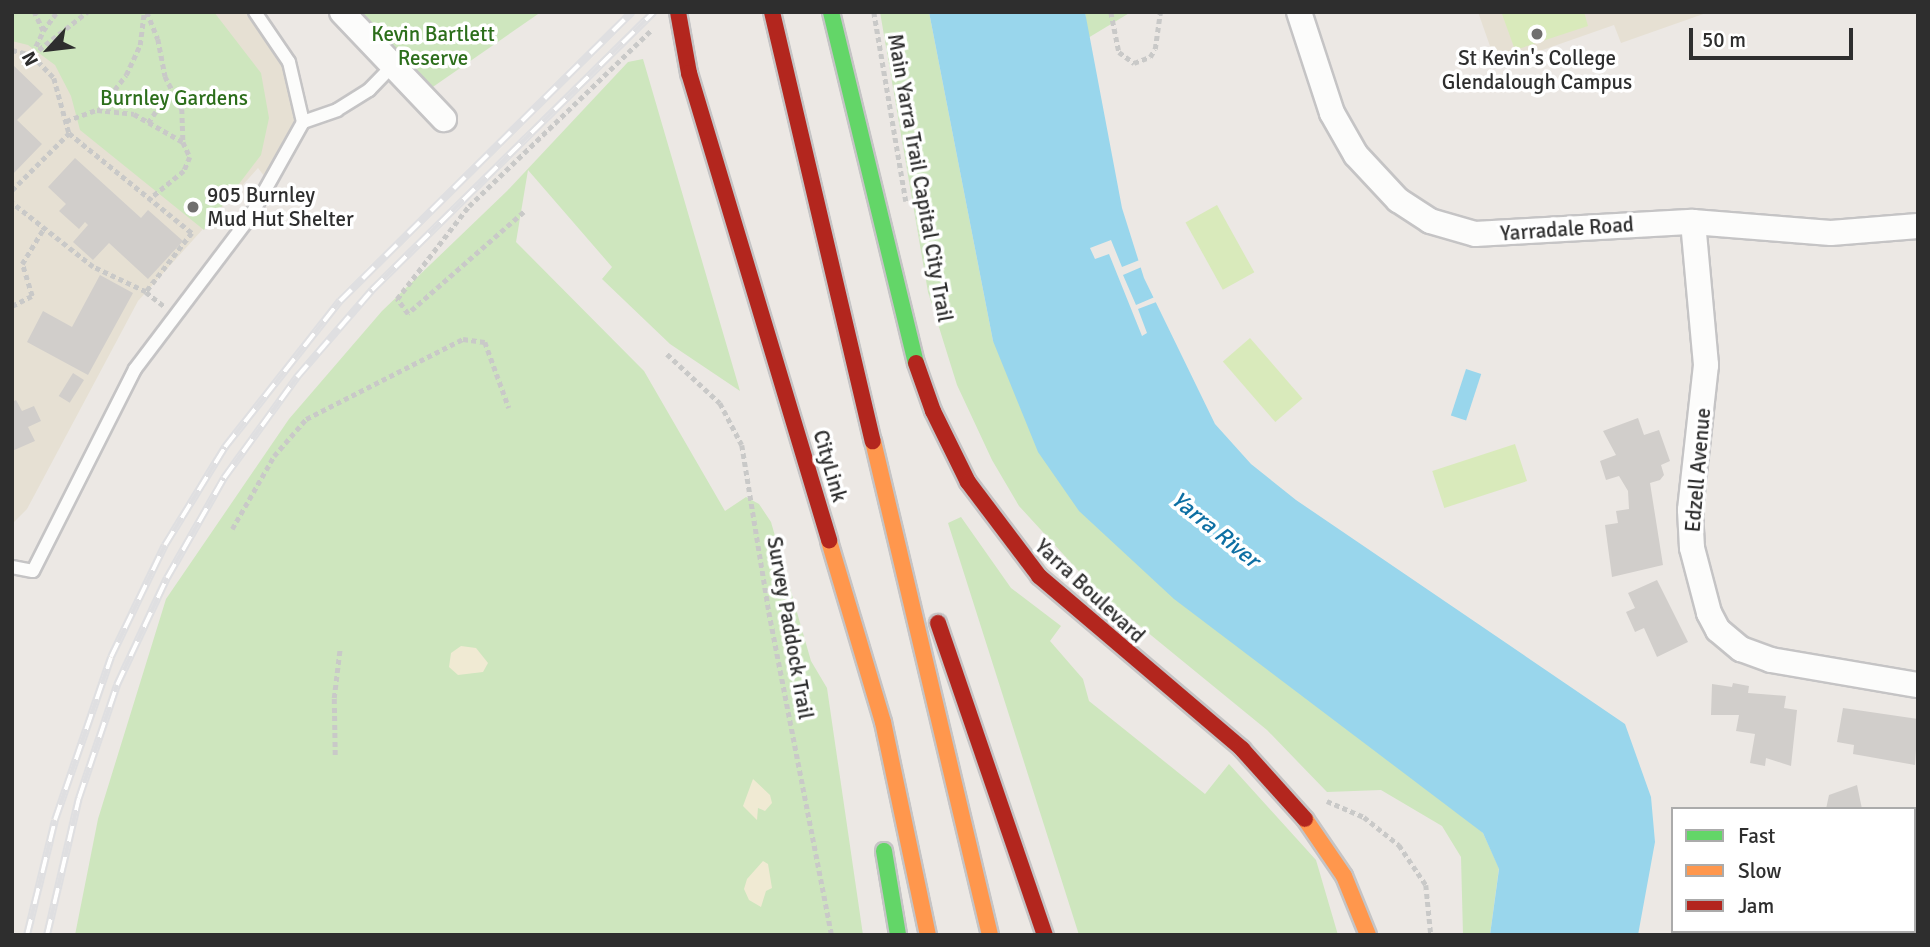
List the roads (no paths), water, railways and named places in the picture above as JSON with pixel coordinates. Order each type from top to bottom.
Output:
[{"type":"main road","name":"CityLink","points":[[678,12],[689,73],[883,722],[928,935]]},
{"type":"main road","points":[[772,12],[990,935]]},
{"type":"main road","name":"Yarra Boulevard","points":[[831,12],[907,338],[933,411],[968,482],[1039,576],[1242,749],[1293,801],[1344,876],[1368,935]]},
{"type":"main road","points":[[760,304],[837,631]]},
{"type":"main road","points":[[877,461],[970,708],[1045,935]]},
{"type":"main road","points":[[880,828],[898,935]]},
{"type":"street","points":[[342,12],[444,119]]},
{"type":"street","name":"Yarradale Road","points":[[1299,12],[1332,113],[1356,155],[1398,200],[1430,220],[1475,234],[1516,235],[1693,222],[1831,233],[1918,226]]},
{"type":"street","name":"Edzell Avenue","points":[[1693,222],[1706,365],[1690,510],[1692,548],[1709,613],[1718,630],[1741,649],[1771,660],[1918,685]]},
{"type":"lane","points":[[255,12],[289,62],[303,122]]},
{"type":"lane","points":[[12,567],[33,572],[135,369],[250,216],[303,122],[337,110],[369,89],[393,65]]},
{"type":"water","name":"Yarra River","points":[[929,12],[1085,12],[1122,208],[1144,278],[1215,424],[1251,464],[1296,500],[1625,724],[1651,797],[1655,842],[1638,935],[1490,935],[1499,869],[1483,833],[1174,599],[1079,511],[1038,452],[993,341]]},
{"type":"water","points":[[1466,369],[1481,374],[1466,421],[1451,416]]},
{"type":"railway","points":[[27,935],[55,820],[111,657],[165,545],[225,447],[340,301],[632,12]]},
{"type":"railway","points":[[47,935],[79,798],[117,685],[167,578],[224,478],[297,377],[372,290],[654,12]]},
{"type":"place","name":"St Kevin's College Glendalough Campus","points":[[1537,34]]},
{"type":"place","name":"905 Burnley Mud Hut Shelter","points":[[193,207]]},
{"type":"park label","name":"Kevin Bartlett Reserve","points":[[433,46]]},
{"type":"park label","name":"Burnley Gardens","points":[[174,98]]}]
